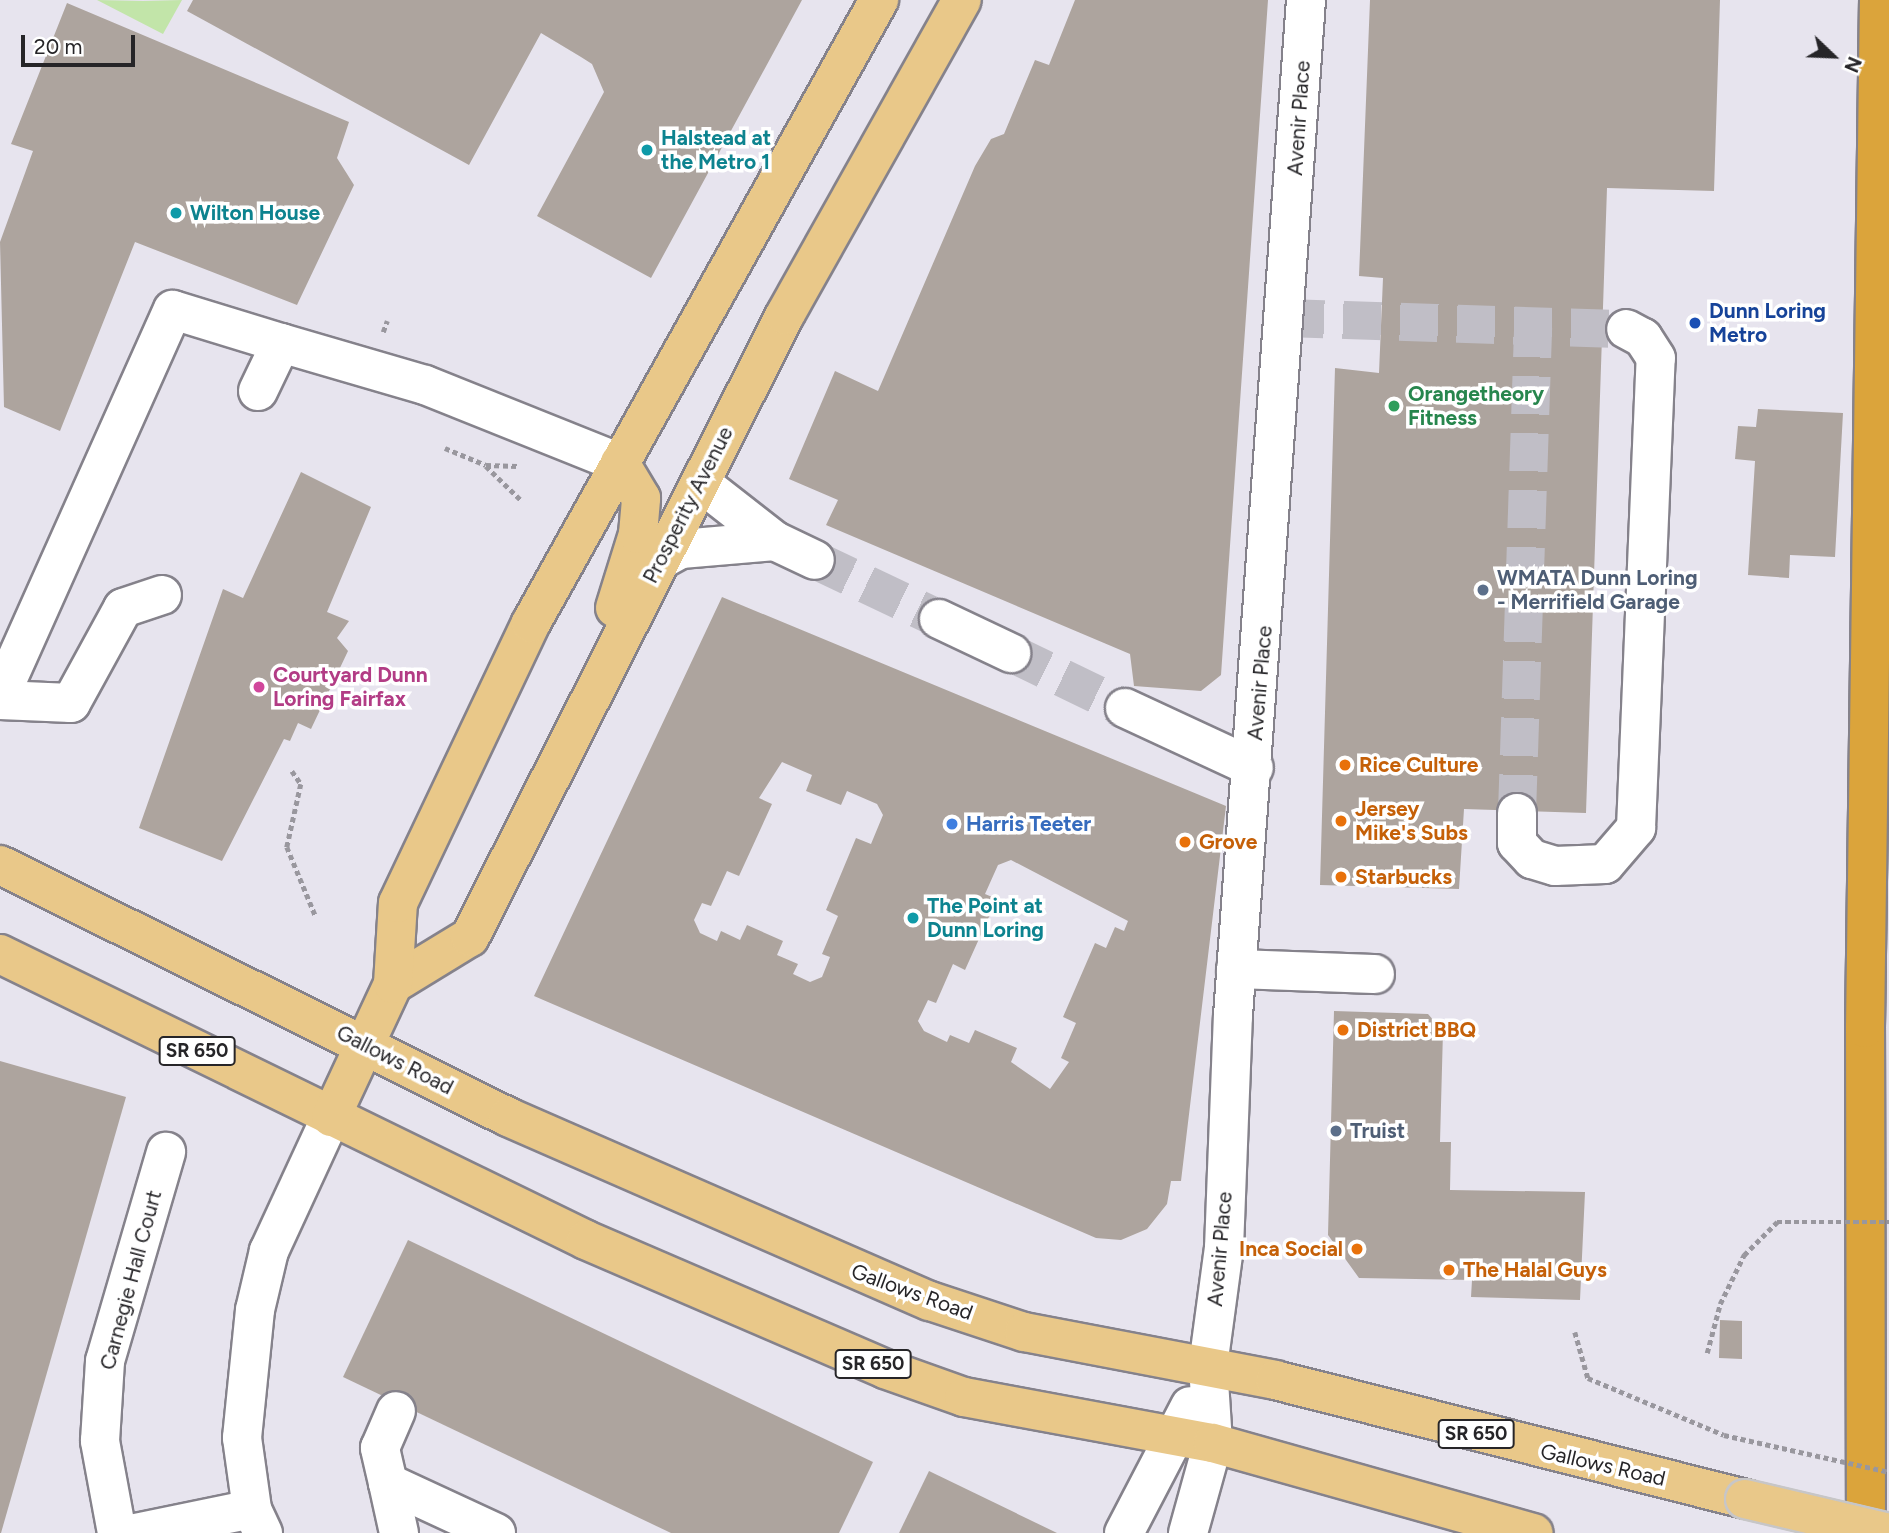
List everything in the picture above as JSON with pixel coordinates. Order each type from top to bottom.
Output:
[{"type":"highway","points":[[1866,1533],[1865,1028],[1879,0]]},
{"type":"main road","points":[[331,1117],[393,984],[398,903],[531,623],[879,0]]},
{"type":"main road","name":"Prosperity Avenue","points":[[393,984],[470,937],[659,561],[702,484],[785,315],[962,0]]},
{"type":"main road","points":[[580,718],[638,534],[641,498],[620,463]]},
{"type":"main road","name":"Gallows Road","points":[[0,864],[365,1045],[691,1201],[930,1301],[1024,1332],[1208,1366],[1889,1533]]},
{"type":"main road","name":"SR 650","points":[[0,954],[598,1245],[885,1369],[964,1397],[1194,1440],[1534,1533]]},
{"type":"street","name":"Avenir Place","points":[[1194,1440],[1208,1366],[1224,1248],[1236,969],[1254,768],[1306,0]]},
{"type":"street","points":[[162,595],[123,608],[71,703],[0,698],[173,310],[425,385],[620,463]]},
{"type":"street","points":[[1517,813],[1517,843],[1532,859],[1555,866],[1605,864],[1636,828],[1656,358],[1643,338],[1626,329]]},
{"type":"street","points":[[258,391],[281,343]]},
{"type":"street","points":[[702,484],[775,541],[815,560]]},
{"type":"street","points":[[659,561],[681,550],[775,541]]},
{"type":"street","points":[[939,619],[1011,653]]},
{"type":"street","points":[[1125,708],[1254,768]]},
{"type":"street","points":[[1236,969],[1375,974]]},
{"type":"street","points":[[135,1533],[257,1521],[242,1438],[255,1310],[269,1251],[331,1117]]},
{"type":"street","name":"Carnegie Hall Court","points":[[117,1533],[100,1441],[105,1361],[166,1152]]},
{"type":"street","points":[[396,1411],[380,1448],[399,1533]]},
{"type":"street","points":[[1124,1533],[1194,1440]]},
{"type":"street","points":[[1188,1533],[1194,1440]]},
{"type":"street","points":[[388,1483],[496,1533]]},
{"type":"path","points":[[445,448],[486,465],[526,466]]},
{"type":"path","points":[[486,465],[522,501]]},
{"type":"path","points":[[292,771],[300,784],[287,847],[316,918]]},
{"type":"path","points":[[1707,1353],[1720,1304],[1744,1255],[1777,1222],[1889,1222]]},
{"type":"path","points":[[1575,1332],[1588,1378],[1724,1435],[1889,1472]]},
{"type":"green space","points":[[97,0],[143,1],[182,0],[163,34]]},
{"type":"building","name":"Halstead at the Metro 1","points":[[193,0],[802,0],[651,278],[537,216],[604,92],[592,64],[581,57],[541,33],[469,165],[187,11]]},
{"type":"building","points":[[1075,0],[1268,0],[1221,675],[1201,691],[1134,686],[1130,654],[826,525],[838,500],[789,479],[835,371],[878,391],[975,166],[991,139],[1004,134],[1035,60],[1049,65]]},
{"type":"building","name":"WMATA Dunn Loring - Merrifield Garage","points":[[1370,0],[1720,0],[1714,191],[1607,188],[1586,813],[1464,809],[1459,889],[1320,885],[1335,368],[1379,373],[1383,278],[1359,276]]},
{"type":"building","name":"Wilton House","points":[[67,3],[349,122],[337,158],[354,185],[297,305],[135,242],[60,431],[4,407],[0,242],[33,151],[11,144]]},
{"type":"building","points":[[1758,409],[1843,413],[1835,557],[1790,555],[1789,578],[1748,575],[1755,461],[1735,459],[1738,426],[1756,427]]},
{"type":"building","name":"Courtyard Dunn Loring Fairfax","points":[[301,472],[371,507],[327,612],[349,621],[337,638],[348,651],[311,729],[298,723],[290,741],[284,739],[222,861],[139,828],[223,589],[243,598]]},
{"type":"building","name":"The Point at Dunn Loring","points":[[722,597],[1226,806],[1181,1181],[1171,1181],[1167,1204],[1147,1229],[1121,1240],[1096,1238],[534,996]],"holes":[[[782,762],[812,775],[806,791],[841,805],[847,791],[877,804],[883,815],[871,844],[856,838],[826,910],[838,916],[822,954],[830,957],[822,977],[810,982],[793,974],[798,964],[777,955],[783,941],[747,925],[740,940],[721,931],[717,941],[700,933],[694,920],[702,903],[711,906],[727,871],[739,876],[772,804],[759,798]],[[1011,860],[1128,921],[1124,931],[1115,927],[1106,948],[1095,943],[1063,1017],[1076,1023],[1061,1058],[1069,1062],[1050,1089],[1011,1062],[1017,1048],[975,1030],[969,1043],[950,1035],[947,1042],[924,1031],[918,1021],[928,1000],[936,1003],[953,964],[965,970],[997,899],[985,894],[998,865]]]},
{"type":"building","points":[[1334,1011],[1428,1014],[1443,1031],[1440,1142],[1451,1142],[1450,1190],[1585,1192],[1580,1300],[1471,1297],[1472,1280],[1359,1278],[1328,1235]]},
{"type":"building","points":[[0,1061],[126,1097],[1,1533],[0,1533]]},
{"type":"building","points":[[408,1240],[873,1462],[839,1533],[671,1533],[343,1377]]},
{"type":"building","points":[[1720,1320],[1742,1321],[1742,1359],[1719,1358]]},
{"type":"building","points":[[929,1471],[1057,1533],[899,1533]]},
{"type":"tunnel","points":[[1286,318],[1626,329]]},
{"type":"tunnel","points":[[1517,813],[1533,327]]},
{"type":"tunnel","points":[[815,560],[939,619]]},
{"type":"tunnel","points":[[1011,653],[1125,708]]},
{"type":"place","name":"Halstead at the Metro 1","points":[[647,150]]},
{"type":"place","name":"Wilton House","points":[[176,213]]},
{"type":"place","name":"Dunn Loring Metro","points":[[1695,323]]},
{"type":"place","name":"Orangetheory Fitness","points":[[1394,406]]},
{"type":"place","name":"WMATA Dunn Loring - Merrifield Garage","points":[[1483,590]]},
{"type":"place","name":"Courtyard Dunn Loring Fairfax","points":[[259,687]]},
{"type":"place","name":"Rice Culture","points":[[1345,765]]},
{"type":"place","name":"Jersey Mike's Subs","points":[[1341,821]]},
{"type":"place","name":"Harris Teeter","points":[[952,824]]},
{"type":"place","name":"Grove","points":[[1185,842]]},
{"type":"place","name":"Starbucks","points":[[1341,877]]},
{"type":"place","name":"The Point at Dunn Loring","points":[[913,918]]},
{"type":"place","name":"District BBQ","points":[[1343,1030]]},
{"type":"place","name":"Truist","points":[[1336,1131]]},
{"type":"place","name":"Inca Social","points":[[1357,1249]]},
{"type":"place","name":"The Halal Guys","points":[[1449,1270]]}]
